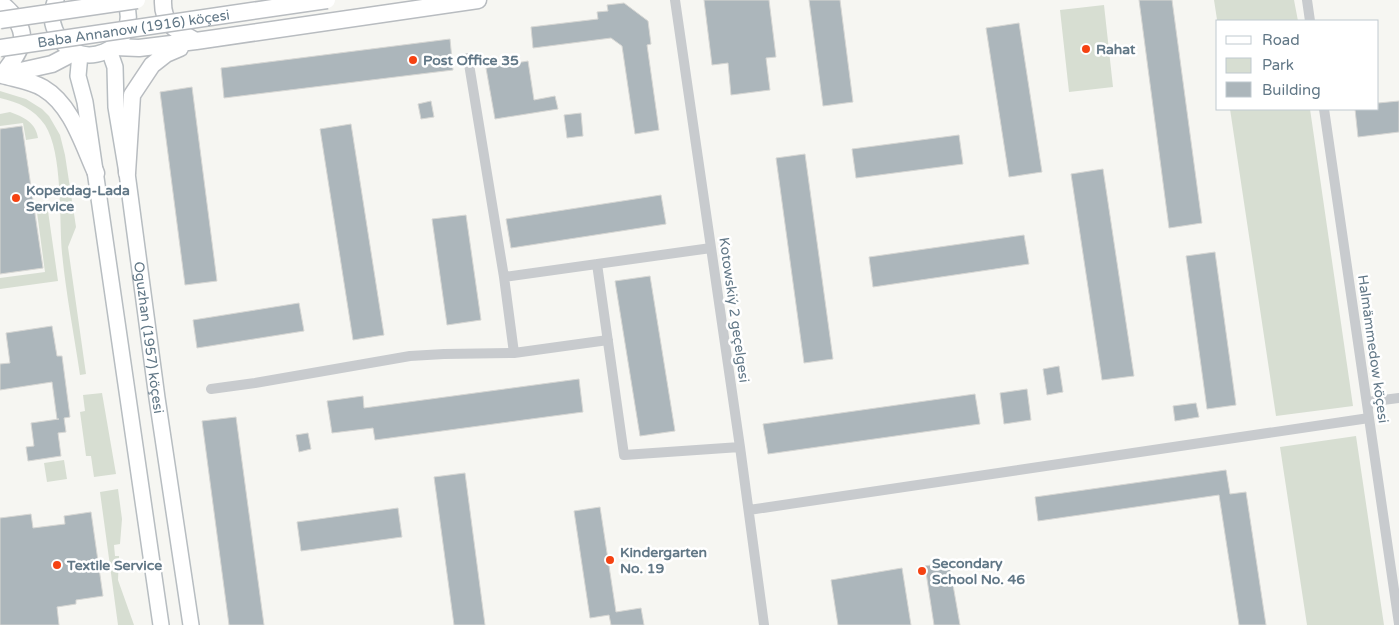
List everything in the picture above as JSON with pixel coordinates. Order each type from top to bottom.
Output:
[{"type":"main road","points":[[56,0],[52,14],[53,26],[58,36],[65,45],[77,53],[95,55],[112,48],[139,48],[196,41],[478,0]]},
{"type":"main road","points":[[112,48],[123,37],[128,26],[129,13],[125,0]]},
{"type":"main road","name":"Baba Annanow (1916) köçesi","points":[[0,20],[137,0]]},
{"type":"main road","points":[[163,0],[165,13],[173,28],[196,41]]},
{"type":"main road","name":"Baba Annanow (1916) köçesi","points":[[0,48],[327,0]]},
{"type":"main road","points":[[0,3],[6,7],[20,25],[22,42],[14,59],[1,75]]},
{"type":"main road","points":[[127,173],[132,95],[152,65],[166,54],[196,41]]},
{"type":"main road","name":"Oguzhan (1957) köçesi","points":[[112,48],[115,67],[116,106],[191,625]]},
{"type":"main road","points":[[1,75],[52,64],[77,53]]},
{"type":"main road","points":[[77,53],[78,76],[86,102],[161,625]]},
{"type":"main road","points":[[1,75],[28,81],[44,88],[57,99],[70,116],[96,173]]},
{"type":"street","name":"Kotowskiý 2 geçelgesi","points":[[675,0],[712,248],[764,625]]},
{"type":"street","points":[[1307,0],[1310,20]]},
{"type":"street","points":[[468,58],[504,276],[514,353]]},
{"type":"street","name":"Halmämmedow köçesi","points":[[1324,110],[1397,598],[1399,624]]},
{"type":"street","points":[[504,276],[712,248]]},
{"type":"street","points":[[597,264],[624,455],[740,447]]},
{"type":"street","points":[[211,389],[410,356],[514,353],[608,340]]},
{"type":"street","points":[[1397,598],[1367,402],[1399,398]]},
{"type":"street","points":[[749,510],[1369,418]]},
{"type":"green space","points":[[1214,0],[1294,0],[1298,20],[1217,20]]},
{"type":"green space","name":"Rahat","points":[[1104,5],[1113,87],[1069,92],[1060,10]]},
{"type":"green space","points":[[0,91],[26,99],[42,109],[49,116],[60,135],[76,227],[68,247],[86,374],[80,375],[68,299],[62,253],[59,187],[55,152],[51,137],[41,119],[31,110],[0,98]]},
{"type":"green space","points":[[1230,110],[1310,110],[1353,406],[1276,416]]},
{"type":"green space","points":[[10,112],[32,124],[38,138],[26,140],[23,123],[0,126],[0,114]]},
{"type":"green space","points":[[47,204],[58,281],[0,289],[0,278],[45,272],[36,205]]},
{"type":"green space","points":[[102,393],[116,474],[94,477],[91,456],[86,456],[80,412],[85,411],[83,395]]},
{"type":"green space","points":[[1356,436],[1384,625],[1307,625],[1280,447]]},
{"type":"green space","points":[[64,460],[67,479],[47,482],[44,463]]},
{"type":"green space","points":[[118,489],[122,519],[120,544],[114,545],[115,556],[119,556],[118,580],[134,625],[118,625],[100,492]]},
{"type":"building","points":[[704,0],[769,0],[776,57],[766,58],[770,90],[731,95],[728,63],[712,65]]},
{"type":"building","points":[[809,0],[840,0],[853,102],[823,106]]},
{"type":"building","points":[[1139,0],[1172,0],[1202,223],[1169,228]]},
{"type":"building","points":[[624,3],[648,21],[651,44],[647,45],[659,130],[635,134],[622,46],[611,38],[533,48],[531,27],[598,19],[597,12],[608,11],[607,5]]},
{"type":"building","points":[[1019,23],[1042,172],[1009,177],[986,28]]},
{"type":"building","points":[[450,39],[453,70],[224,98],[221,68]]},
{"type":"building","points":[[528,61],[534,100],[555,96],[558,109],[495,119],[486,68]]},
{"type":"building","points":[[192,87],[217,281],[185,285],[160,92]]},
{"type":"building","points":[[431,101],[434,117],[421,119],[418,104]]},
{"type":"building","points":[[1399,101],[1399,132],[1358,137],[1355,110],[1379,110],[1379,103]]},
{"type":"building","points":[[581,113],[583,136],[567,138],[564,115]]},
{"type":"building","points":[[351,124],[384,335],[353,340],[320,129]]},
{"type":"building","name":"Kopetdag-Lada Service","points":[[22,126],[43,268],[0,274],[0,129]]},
{"type":"building","points":[[959,135],[963,164],[856,178],[852,149]]},
{"type":"building","points":[[805,154],[833,359],[804,363],[776,158]]},
{"type":"building","points":[[1103,169],[1134,376],[1102,380],[1071,174]]},
{"type":"building","points":[[661,195],[666,224],[511,248],[506,219]]},
{"type":"building","points":[[466,215],[481,320],[447,325],[432,219]]},
{"type":"building","points":[[1024,235],[1029,264],[873,287],[869,257]]},
{"type":"building","points":[[1215,252],[1236,405],[1207,409],[1186,256]]},
{"type":"building","points":[[650,276],[675,431],[640,436],[615,281]]},
{"type":"building","points":[[299,303],[304,331],[197,348],[193,320]]},
{"type":"building","points":[[52,326],[57,356],[62,356],[70,417],[64,418],[66,432],[58,433],[61,456],[28,461],[26,447],[34,446],[31,423],[59,419],[57,419],[52,382],[0,390],[0,364],[10,363],[6,333]]},
{"type":"building","points":[[1059,366],[1063,392],[1047,395],[1043,369]]},
{"type":"building","points":[[579,379],[583,412],[375,440],[373,428],[332,433],[327,401],[363,396],[364,408]]},
{"type":"building","points":[[1027,389],[1031,420],[1004,424],[1000,393]]},
{"type":"building","points":[[975,394],[980,424],[768,454],[763,424]]},
{"type":"building","points":[[1196,403],[1199,417],[1175,421],[1173,406]]},
{"type":"building","points":[[236,417],[264,625],[229,625],[202,421]]},
{"type":"building","points":[[308,433],[311,449],[299,452],[296,435]]},
{"type":"building","points":[[1226,470],[1230,494],[1246,492],[1266,625],[1239,625],[1219,495],[1038,521],[1035,497]]},
{"type":"building","points":[[465,473],[485,625],[454,625],[434,477]]},
{"type":"building","points":[[600,507],[616,612],[641,608],[644,625],[611,625],[609,615],[590,618],[574,511]]},
{"type":"building","points":[[398,508],[402,537],[301,551],[297,522]]},
{"type":"building","points":[[91,512],[103,596],[76,600],[76,604],[57,607],[59,625],[0,625],[0,518],[31,514],[33,528],[65,524],[64,516]]},
{"type":"building","points":[[949,562],[960,625],[934,625],[925,566]]},
{"type":"building","points":[[902,568],[911,625],[838,625],[831,580]]},
{"type":"place","name":"Rahat","points":[[1086,49]]},
{"type":"place","name":"Post Office 35","points":[[413,60]]},
{"type":"place","name":"Kopetdag-Lada Service","points":[[16,198]]},
{"type":"place","name":"Kindergarten No. 19","points":[[610,560]]},
{"type":"place","name":"Textile Service","points":[[57,565]]},
{"type":"place","name":"Secondary School No. 46","points":[[922,571]]}]
